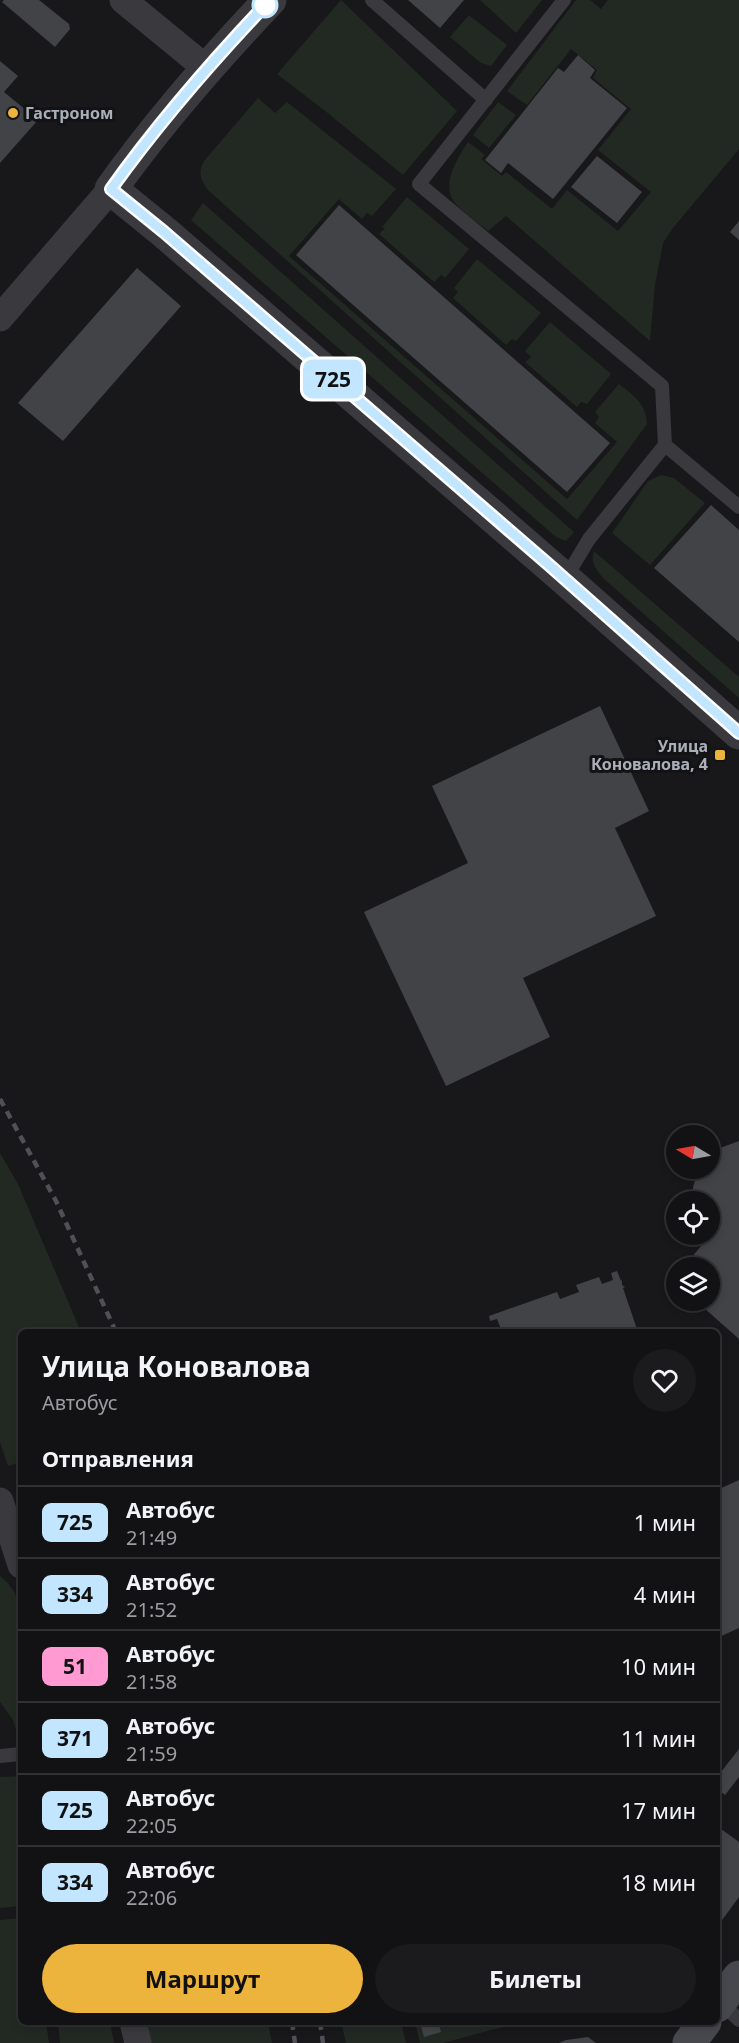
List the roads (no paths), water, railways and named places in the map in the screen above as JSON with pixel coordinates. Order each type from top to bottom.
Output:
[{"type":"main road","points":[[720,2013],[739,1977]]},
{"type":"main road","points":[[689,2043],[708,2025]]},
{"type":"street","points":[[123,0],[207,69]]},
{"type":"street","points":[[0,318],[111,189],[143,145],[207,69],[270,0]]},
{"type":"street","points":[[111,189],[565,579],[739,733]]},
{"type":"street","points":[[0,1501],[12,1554]]},
{"type":"street","points":[[135,2025],[138,2043]]},
{"type":"lane","points":[[372,0],[486,100]]},
{"type":"lane","points":[[564,0],[419,184],[662,386],[666,445],[590,539],[565,579]]},
{"type":"lane","points":[[666,445],[739,507]]},
{"type":"lane","points":[[0,1756],[18,1754]]},
{"type":"railway","points":[[0,1099],[56,1201],[115,1329]]},
{"type":"railway","points":[[292,2025],[295,2043]]},
{"type":"railway","points":[[320,2025],[323,2043]]},
{"type":"place","name":"Гастроном","points":[[13,113]]},
{"type":"place","name":"Улица Коновалова, 4","points":[[720,755]]}]
